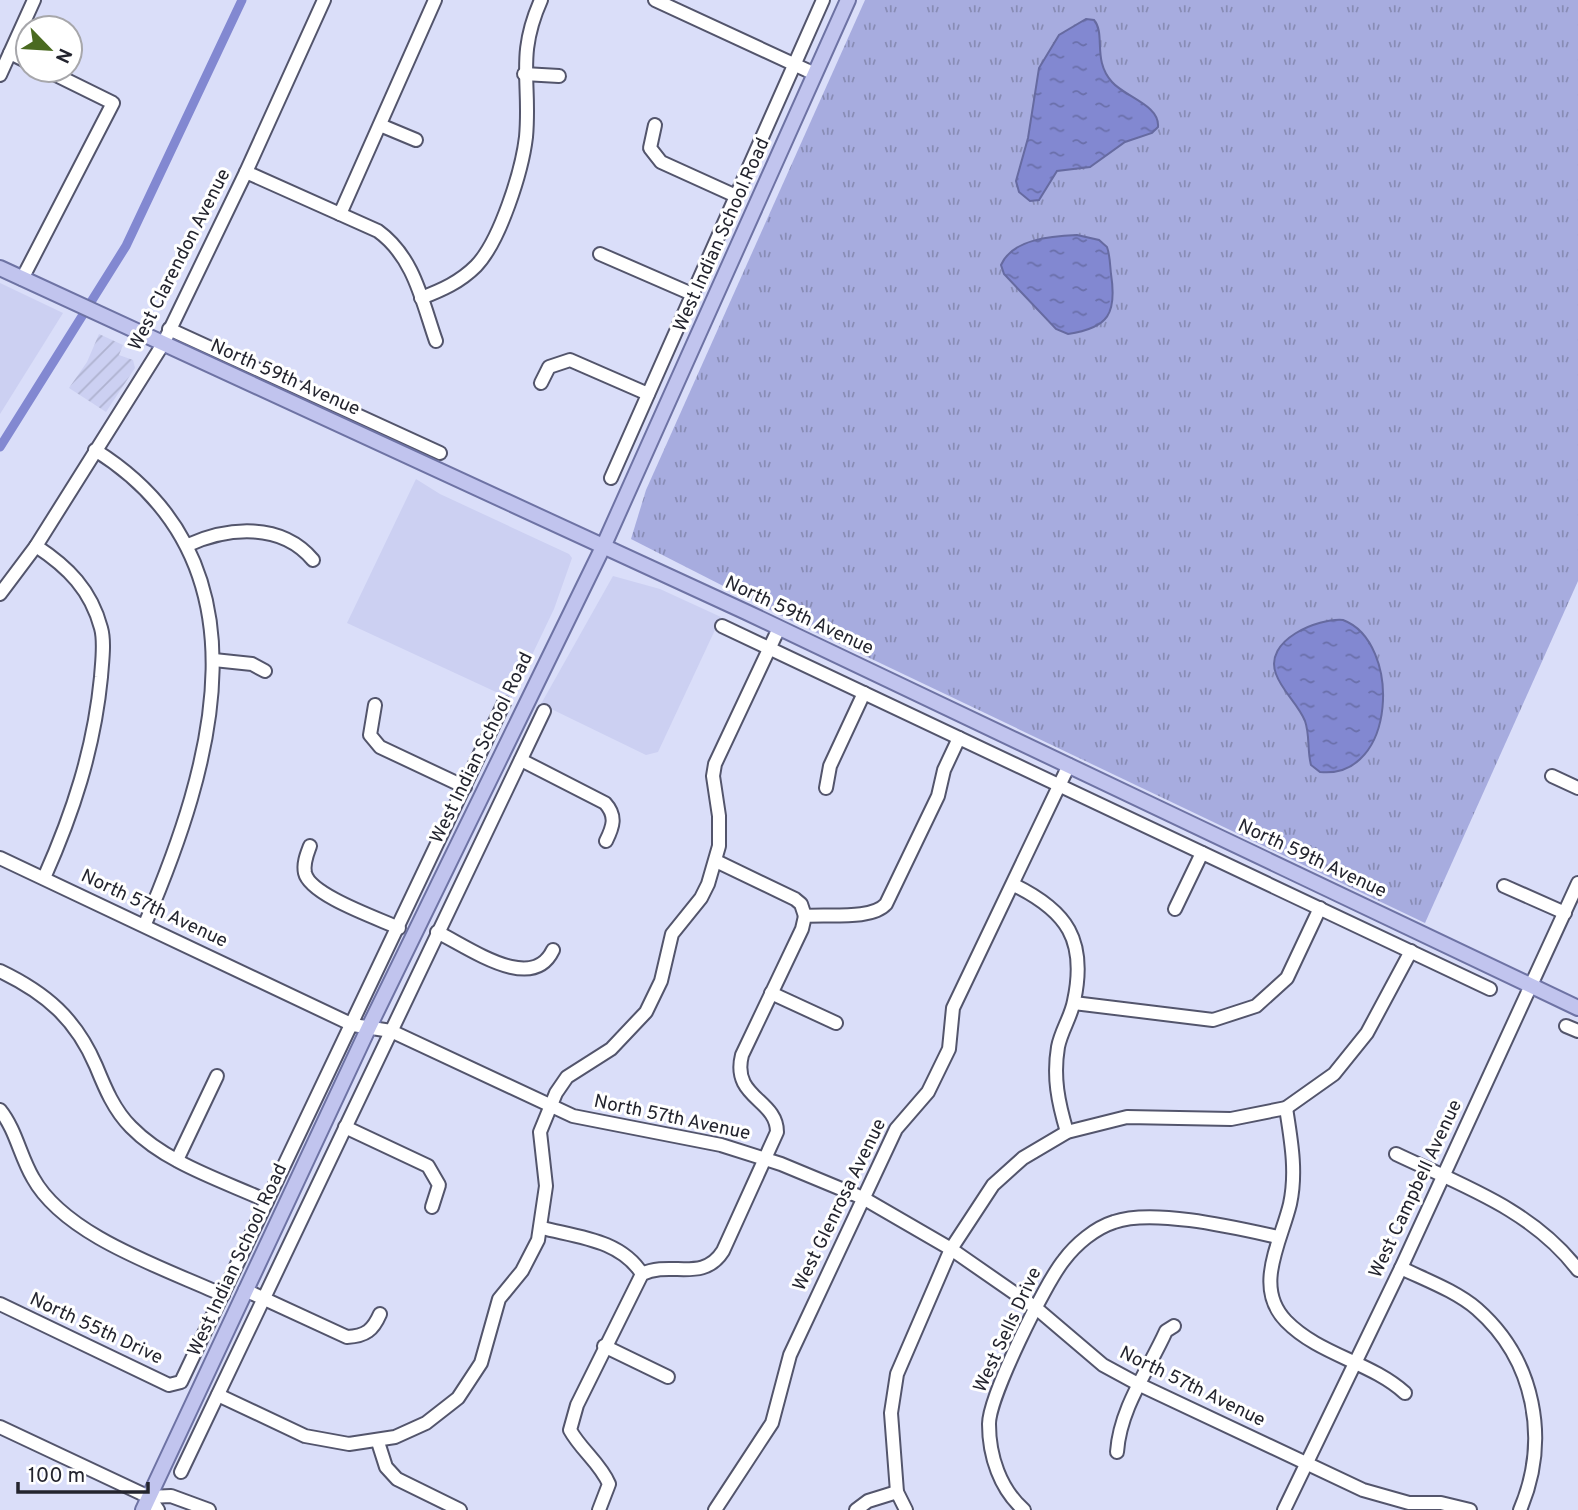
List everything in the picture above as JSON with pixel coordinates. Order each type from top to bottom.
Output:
[{"type":"main road","name":"West Indian School Road","points":[[146,1504],[369,1027],[604,545],[848,0]]},
{"type":"main road","name":"North 59th Avenue","points":[[0,268],[604,545],[1578,1008]]},
{"type":"street","points":[[0,75],[34,0]]},
{"type":"street","name":"West Clarendon Avenue","points":[[0,594],[36,546],[163,344],[246,172],[324,0]]},
{"type":"street","points":[[341,214],[435,0]]},
{"type":"street","points":[[421,298],[449,287],[478,264],[500,223],[517,180],[526,136],[524,74],[528,37],[541,0]]},
{"type":"street","points":[[655,0],[815,74]]},
{"type":"street","name":"West Indian School Road","points":[[611,478],[823,0]]},
{"type":"street","points":[[10,53],[14,55]]},
{"type":"street","points":[[524,74],[559,76]]},
{"type":"street","points":[[22,279],[113,103],[74,84]]},
{"type":"street","points":[[380,125],[416,140]]},
{"type":"street","points":[[655,125],[650,148],[661,162],[736,196]]},
{"type":"street","points":[[246,172],[378,231],[392,241],[410,269],[436,341]]},
{"type":"street","points":[[600,254],[692,294]]},
{"type":"street","name":"North 59th Avenue","points":[[169,329],[440,453]]},
{"type":"street","points":[[541,383],[549,367],[570,360],[648,394]]},
{"type":"street","points":[[95,450],[148,489],[188,545],[203,580],[214,660],[197,785],[173,858],[145,925]]},
{"type":"street","points":[[188,545],[225,531],[252,530],[299,547],[313,560]]},
{"type":"street","points":[[36,546],[74,575],[91,600],[102,631],[97,713],[85,771],[66,828],[44,878]]},
{"type":"street","points":[[722,626],[1490,989]]},
{"type":"street","points":[[218,1395],[319,1440],[349,1444],[378,1442],[426,1423],[444,1410],[464,1389],[486,1352],[492,1316],[499,1299],[522,1271],[542,1228],[546,1186],[539,1144],[540,1132],[550,1106],[567,1077],[611,1049],[646,1012],[661,981],[672,934],[701,898],[716,861],[719,817],[713,776],[715,764],[779,628]]},
{"type":"street","points":[[214,660],[252,664],[265,671]]},
{"type":"street","points":[[826,788],[830,766],[864,693]]},
{"type":"street","name":"West Indian School Road","points":[[176,1386],[181,1382],[353,1025],[504,702]]},
{"type":"street","points":[[375,705],[370,735],[380,747],[465,787]]},
{"type":"street","name":"West Indian School Road","points":[[181,1472],[544,711]]},
{"type":"street","points":[[805,916],[847,913],[866,916],[881,910],[939,796],[944,770],[959,738]]},
{"type":"street","points":[[521,760],[605,803],[610,809],[614,825],[606,841]]},
{"type":"street","name":"West Glenrosa Avenue","points":[[715,1510],[772,1423],[790,1355],[896,1129],[928,1092],[949,1049],[953,1008],[1069,765]]},
{"type":"street","points":[[1552,776],[1578,788]]},
{"type":"street","points":[[310,845],[305,861],[305,875],[316,890],[399,928]]},
{"type":"street","points":[[1175,909],[1202,853]]},
{"type":"street","name":"North 57th Avenue","points":[[0,858],[353,1025],[391,1031],[582,1119],[713,1143],[766,1159],[863,1198],[951,1249],[1036,1307],[1102,1364],[1138,1384],[1306,1464],[1407,1507],[1441,1503],[1470,1510]]},
{"type":"street","points":[[599,1510],[609,1484],[604,1473],[576,1442],[570,1430],[577,1405],[604,1346],[642,1274],[663,1268],[697,1270],[716,1261],[766,1159],[777,1126],[772,1115],[743,1085],[738,1070],[802,929],[805,916],[801,904],[796,900],[716,861]]},
{"type":"street","name":"West Campbell Avenue","points":[[1284,1510],[1401,1268],[1578,883]]},
{"type":"street","points":[[1014,885],[1052,907],[1071,934],[1079,964],[1074,1003],[1059,1044],[1055,1077],[1067,1132]]},
{"type":"street","points":[[1504,886],[1565,913]]},
{"type":"street","points":[[1074,1003],[1213,1020],[1256,1006],[1287,978],[1320,908]]},
{"type":"street","points":[[437,932],[523,971],[538,968],[547,962],[553,950]]},
{"type":"street","points":[[906,1510],[897,1492],[891,1413],[897,1374],[951,1249],[993,1185],[1023,1158],[1067,1132],[1127,1117],[1231,1118],[1286,1108],[1334,1074],[1367,1033],[1411,951]]},
{"type":"street","points":[[0,971],[35,989],[62,1010],[84,1040],[110,1097],[129,1125],[177,1160],[267,1201]]},
{"type":"street","points":[[771,993],[836,1023]]},
{"type":"street","points":[[177,1160],[217,1076]]},
{"type":"street","points":[[1286,1108],[1294,1162],[1290,1205],[1270,1269],[1273,1298],[1285,1320],[1311,1341],[1391,1380],[1405,1393]]},
{"type":"street","points":[[0,1110],[33,1178],[62,1214],[104,1240],[223,1296]]},
{"type":"street","points":[[345,1127],[428,1166],[439,1185],[432,1207]]},
{"type":"street","points":[[1396,1154],[1499,1202],[1543,1232],[1578,1270]]},
{"type":"street","name":"West Sells Drive","points":[[1024,1510],[997,1476],[989,1423],[997,1390],[1036,1307],[1063,1260],[1088,1236],[1115,1221],[1148,1217],[1228,1226],[1278,1237]]},
{"type":"street","points":[[542,1228],[615,1248],[629,1255],[642,1274]]},
{"type":"street","points":[[1401,1268],[1476,1308],[1502,1336],[1528,1381],[1536,1430],[1535,1455],[1520,1510]]},
{"type":"street","points":[[245,1290],[347,1337],[365,1334],[374,1328],[380,1314]]},
{"type":"street","name":"North 55th Drive","points":[[0,1304],[176,1386]]},
{"type":"street","points":[[1117,1452],[1118,1437],[1138,1384],[1166,1331],[1174,1326]]},
{"type":"street","points":[[604,1346],[668,1377]]},
{"type":"street","points":[[0,1427],[158,1510]]},
{"type":"street","points":[[378,1442],[386,1467],[397,1479],[460,1510]]},
{"type":"street","points":[[856,1510],[868,1501],[897,1492]]},
{"type":"street","points":[[146,1504],[171,1496],[209,1510]]},
{"type":"shaded area","points":[[0,283],[63,313],[0,414]]},
{"type":"shaded area","points":[[99,334],[123,345],[119,355],[133,360],[135,368],[106,412],[69,388],[87,362]]},
{"type":"shaded area","points":[[416,479],[440,494],[569,554],[572,558],[554,609],[511,699],[347,623]]},
{"type":"shaded area","points":[[613,576],[660,589],[721,617],[658,752],[646,755],[541,704]]},
{"type":"green space","points":[[865,0],[1578,0],[1578,581],[1425,923],[794,622],[631,539],[646,490]]},
{"type":"water","points":[[1086,19],[1094,20],[1097,26],[1102,65],[1106,74],[1118,87],[1148,107],[1157,119],[1158,127],[1152,133],[1125,142],[1090,167],[1057,171],[1039,200],[1030,201],[1019,192],[1016,181],[1028,138],[1039,68],[1059,35]]},
{"type":"water","points":[[1077,235],[1099,240],[1107,247],[1113,299],[1111,309],[1101,323],[1093,328],[1068,334],[1056,329],[1004,274],[1001,265],[1006,256],[1023,244],[1056,236]]},
{"type":"water","points":[[1343,620],[1362,633],[1375,654],[1382,680],[1383,707],[1377,733],[1364,755],[1346,769],[1320,772],[1311,765],[1305,721],[1279,680],[1274,662],[1277,651],[1295,634],[1320,623]]},
{"type":"waterway","points":[[0,447],[126,246],[242,0]]}]
